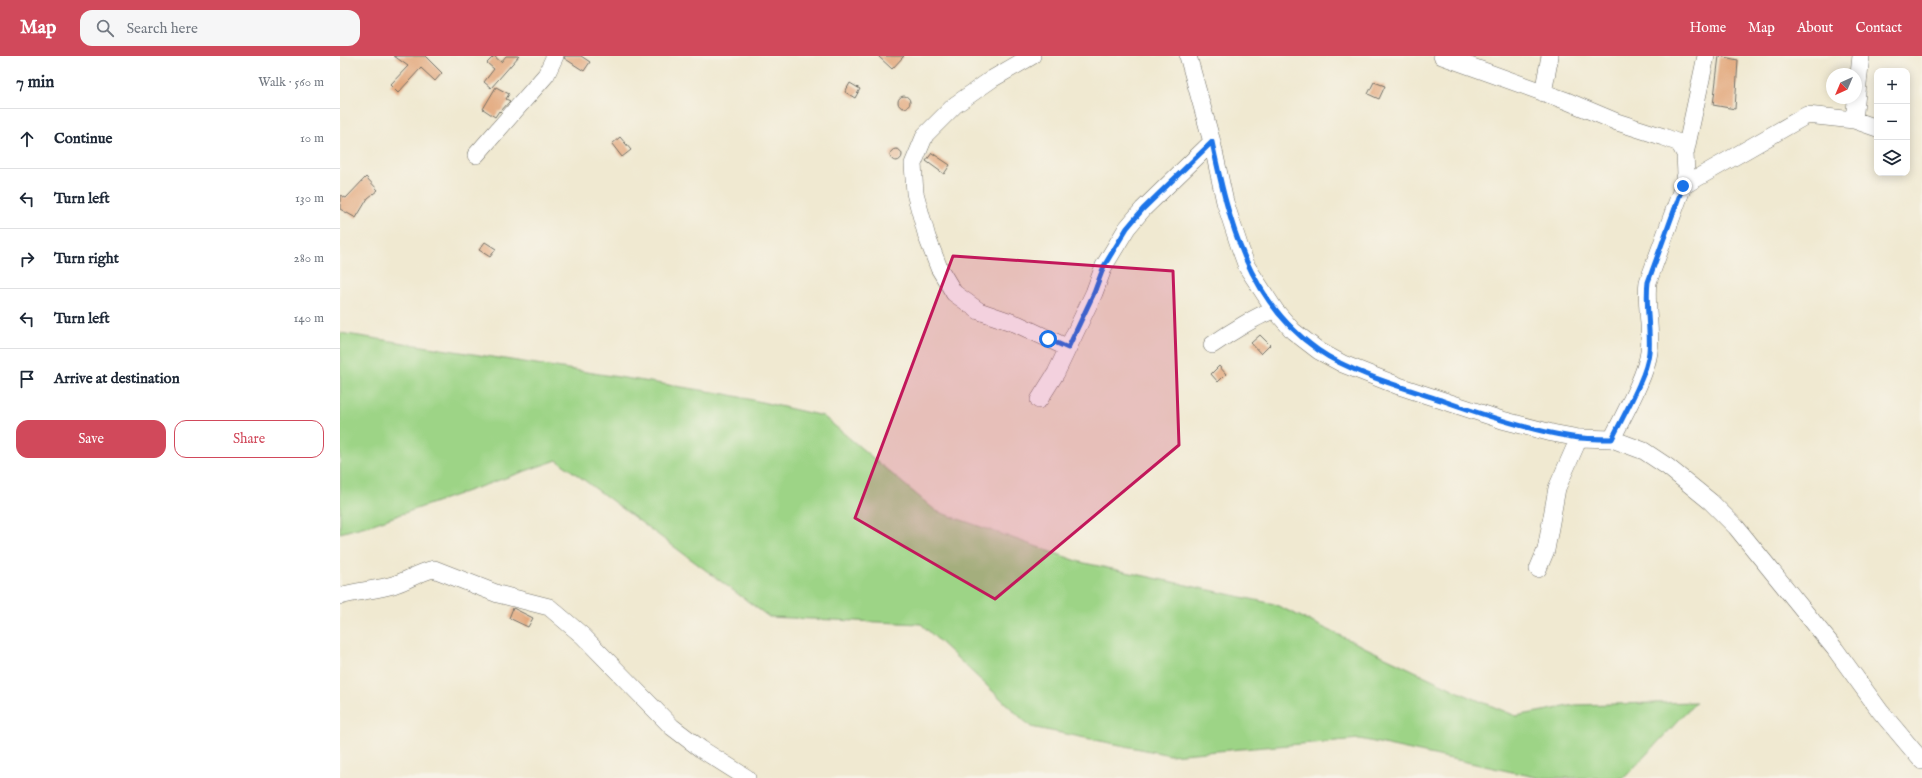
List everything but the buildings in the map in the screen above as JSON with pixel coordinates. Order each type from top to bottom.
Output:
[{"type":"street","points":[[476,155],[546,74],[555,56]]},
{"type":"street","points":[[1032,56],[992,79],[955,105],[925,135],[913,164],[915,193],[927,237],[939,268],[954,293],[979,311],[1017,324],[1068,348]]},
{"type":"street","points":[[1188,56],[1212,142],[1225,202],[1247,267],[1276,310],[1293,331],[1319,351],[1343,364],[1399,386],[1474,411],[1552,433],[1579,438],[1612,439],[1644,451],[1668,467],[1711,502],[1736,527],[1835,649],[1880,711],[1922,761]]},
{"type":"street","points":[[1442,56],[1567,101],[1617,122],[1664,136],[1679,143],[1685,154]]},
{"type":"street","points":[[1543,93],[1550,56]]},
{"type":"street","points":[[1612,439],[1647,366],[1649,351],[1646,297],[1648,282],[1683,186],[1686,174],[1685,154],[1706,56]]},
{"type":"street","points":[[1854,120],[1861,56]]},
{"type":"street","points":[[1683,186],[1807,116],[1854,120],[1874,127]]},
{"type":"street","points":[[1040,400],[1056,373],[1068,348],[1094,293],[1104,266],[1127,228],[1143,209],[1212,142]]},
{"type":"street","points":[[1212,345],[1260,315],[1276,310]]},
{"type":"street","points":[[1538,569],[1546,550],[1550,535],[1557,488],[1579,438]]},
{"type":"street","points":[[340,596],[355,591],[392,585],[426,570],[434,569],[498,594],[549,607],[583,636],[672,727],[701,749],[747,778]]},
{"type":"highlighted area","points":[[953,256],[1173,271],[1179,445],[995,599],[855,518]]},
{"type":"green space","points":[[340,333],[726,394],[823,416],[936,511],[1080,562],[1274,604],[1463,694],[1516,716],[1575,705],[1696,702],[1624,778],[1540,778],[1360,739],[1170,755],[1031,727],[921,624],[769,617],[557,460],[373,524],[340,533]]},
{"type":"route","points":[[1048,339],[1068,348],[1094,293],[1104,266],[1127,228],[1143,209],[1175,180],[1212,142],[1225,202],[1247,267],[1276,310],[1293,331],[1319,351],[1343,364],[1399,386],[1502,420],[1571,437],[1612,439],[1647,366],[1649,351],[1646,297],[1648,282],[1652,267],[1683,186]]}]
